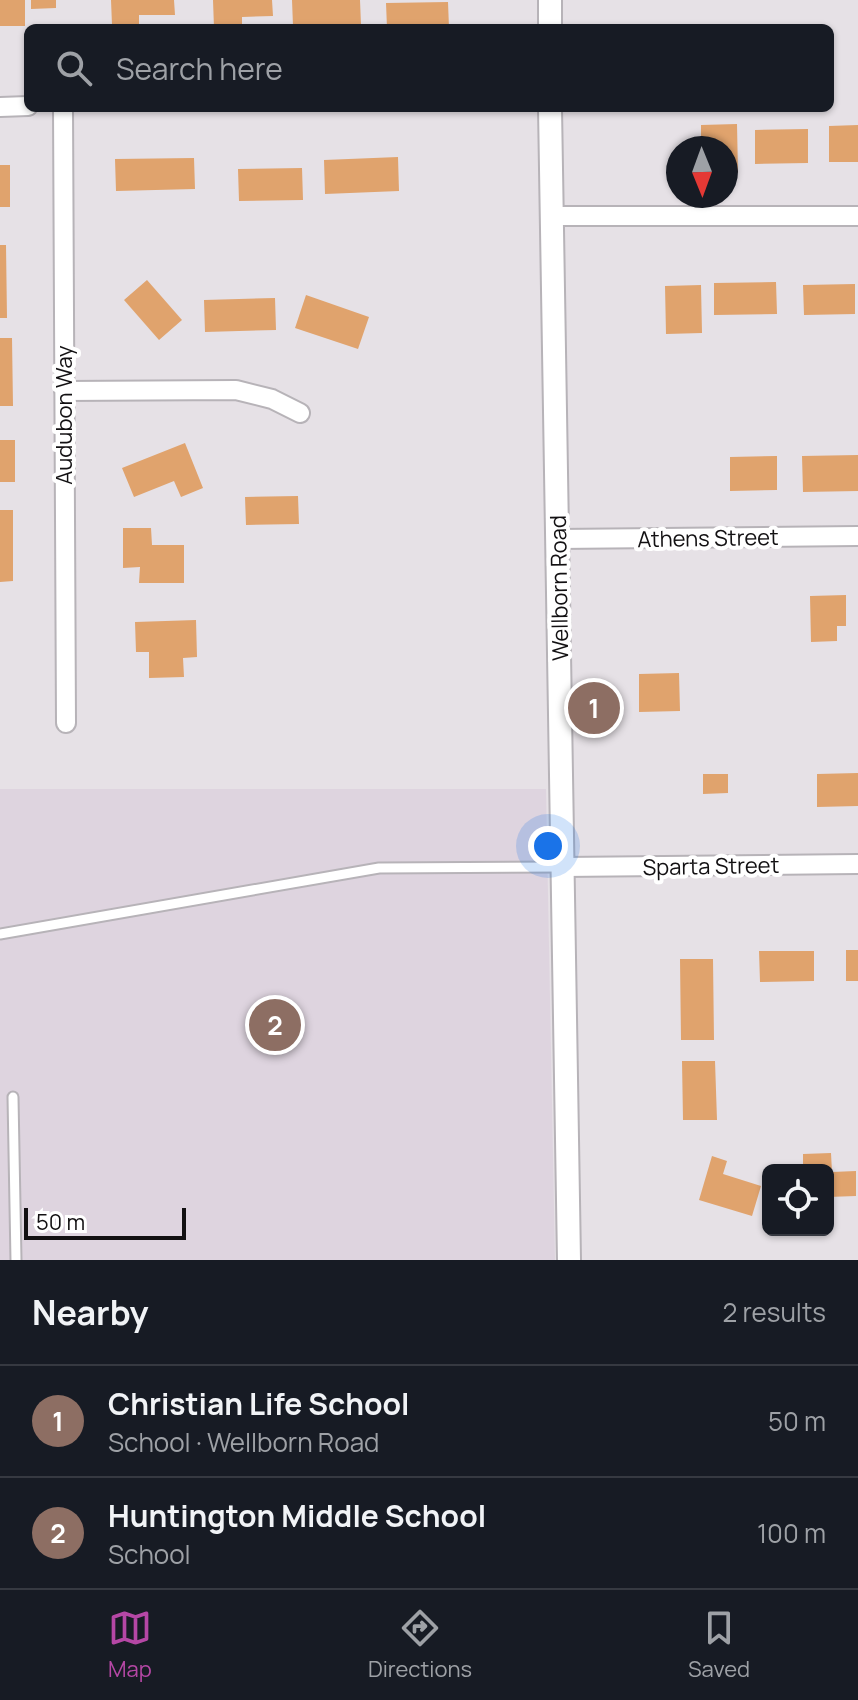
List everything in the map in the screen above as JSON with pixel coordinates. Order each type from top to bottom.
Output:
[{"type":"street","points":[[550,0],[550,24]]},
{"type":"street","points":[[0,107],[24,106]]},
{"type":"street","name":"Audubon Way","points":[[63,112],[66,723]]},
{"type":"street","name":"Wellborn Road","points":[[550,112],[569,1260]]},
{"type":"street","points":[[554,216],[858,216]]},
{"type":"street","points":[[64,391],[236,390],[272,399],[300,413]]},
{"type":"street","name":"Athens Street","points":[[558,539],[858,536]]},
{"type":"street","name":"Sparta Street","points":[[563,867],[858,864]]},
{"type":"lane","points":[[0,934],[379,868],[563,867]]},
{"type":"lane","points":[[13,1097],[16,1260]]},
{"type":"shaded area","points":[[0,789],[546,789],[555,1260],[0,1260]]},
{"type":"building","points":[[0,0],[25,0],[24,26],[0,26]]},
{"type":"building","points":[[31,0],[56,0],[56,8],[31,9]]},
{"type":"building","points":[[111,0],[174,0],[175,15],[139,15],[139,24],[112,24]]},
{"type":"building","points":[[213,0],[272,0],[273,16],[242,17],[242,24],[214,24]]},
{"type":"building","points":[[292,0],[360,0],[361,24],[293,24]]},
{"type":"building","points":[[448,2],[449,24],[387,24],[386,3]]},
{"type":"building","points":[[737,124],[737,136],[701,136],[701,125]]},
{"type":"building","points":[[858,125],[858,162],[829,162],[829,126]]},
{"type":"building","points":[[808,129],[808,163],[755,164],[755,130]]},
{"type":"building","points":[[398,157],[399,191],[325,194],[324,160]]},
{"type":"building","points":[[194,158],[195,189],[116,191],[115,159]]},
{"type":"building","points":[[0,165],[10,165],[10,207],[0,207]]},
{"type":"building","points":[[302,168],[303,200],[239,201],[238,169]]},
{"type":"building","points":[[0,245],[6,245],[7,318],[0,318]]},
{"type":"building","points":[[147,280],[182,320],[159,340],[124,300]]},
{"type":"building","points":[[776,282],[777,314],[714,315],[714,283]]},
{"type":"building","points":[[855,284],[855,314],[804,315],[803,285]]},
{"type":"building","points":[[701,285],[702,333],[666,334],[665,286]]},
{"type":"building","points":[[306,295],[369,317],[358,349],[295,328]]},
{"type":"building","points":[[275,298],[276,330],[205,332],[204,300]]},
{"type":"building","points":[[0,338],[12,338],[13,406],[0,406]]},
{"type":"building","points":[[0,440],[15,440],[15,482],[0,482]]},
{"type":"building","points":[[185,443],[203,488],[181,497],[174,481],[134,497],[122,468]]},
{"type":"building","points":[[858,455],[858,491],[803,492],[802,456]]},
{"type":"building","points":[[777,456],[777,490],[730,491],[730,457]]},
{"type":"building","points":[[298,496],[299,524],[246,525],[245,497]]},
{"type":"building","points":[[0,510],[13,510],[13,581],[0,582]]},
{"type":"building","points":[[123,528],[151,528],[152,545],[184,545],[184,583],[139,583],[140,567],[123,568]]},
{"type":"building","points":[[846,595],[846,626],[837,626],[837,641],[811,642],[810,596]]},
{"type":"building","points":[[196,620],[197,657],[183,658],[184,677],[149,678],[149,652],[136,652],[135,622]]},
{"type":"building","points":[[679,673],[680,711],[639,712],[639,674]]},
{"type":"building","points":[[858,773],[858,806],[817,807],[817,774]]},
{"type":"building","points":[[703,774],[728,774],[728,793],[703,794]]},
{"type":"building","points":[[846,950],[858,950],[858,981],[846,981]]},
{"type":"building","points":[[759,951],[814,951],[814,981],[760,982]]},
{"type":"building","points":[[680,959],[713,959],[714,1040],[681,1040]]},
{"type":"building","points":[[682,1061],[715,1061],[717,1120],[683,1120]]},
{"type":"building","points":[[831,1153],[832,1164],[803,1164],[803,1154]]},
{"type":"building","points":[[712,1156],[727,1161],[723,1174],[761,1186],[752,1216],[699,1200]]},
{"type":"building","points":[[856,1171],[856,1196],[834,1197],[834,1172]]},
{"type":"place","name":"Christian Life School","points":[[594,708]]},
{"type":"place","name":"Huntington Middle School","points":[[275,1025]]}]
